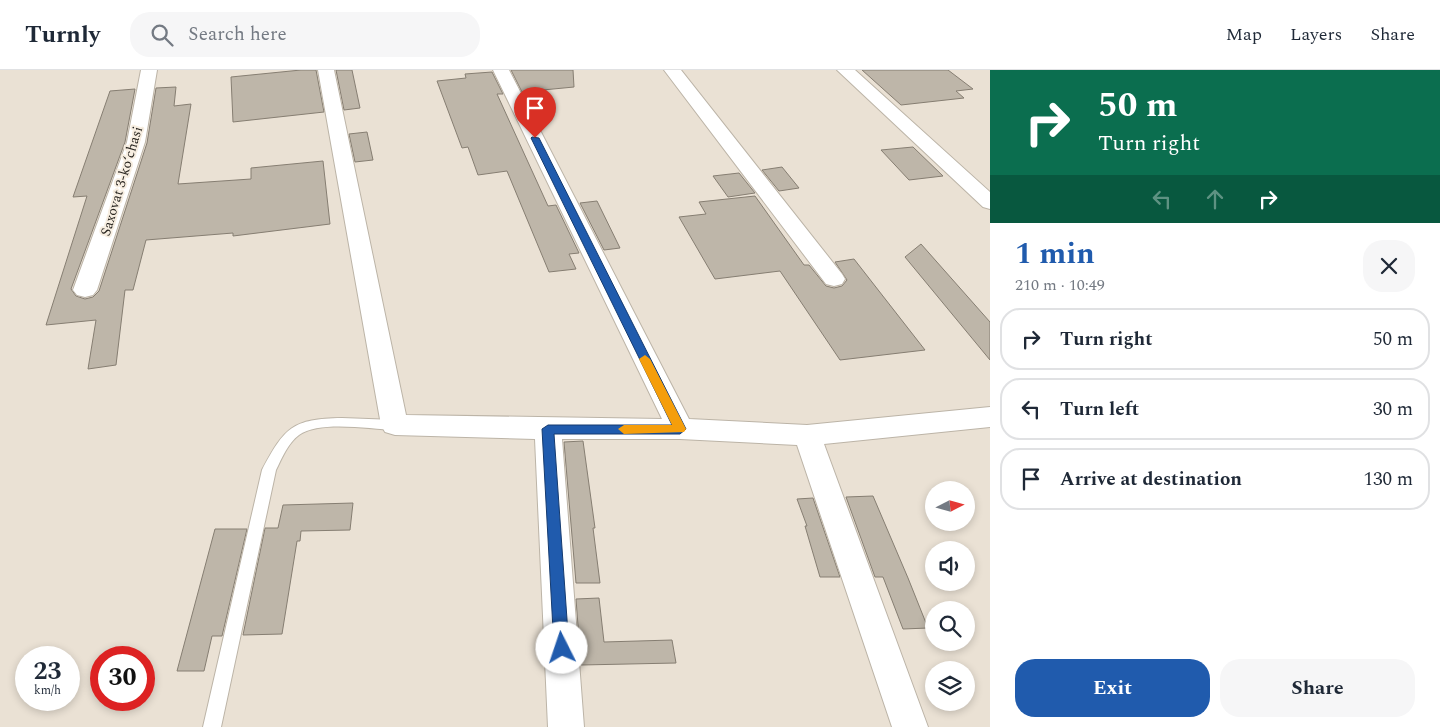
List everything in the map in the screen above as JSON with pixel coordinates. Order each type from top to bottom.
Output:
[{"type":"street","name":"Saxovat 3-koʻchasi","points":[[85,290],[136,142],[149,70]]},
{"type":"street","points":[[326,70],[395,425],[548,429],[680,429],[807,435],[990,417]]},
{"type":"street","points":[[501,70],[680,429]]},
{"type":"street","points":[[672,70],[834,280]]},
{"type":"street","points":[[845,70],[990,203]]},
{"type":"street","points":[[548,429],[566,727]]},
{"type":"street","points":[[807,435],[910,727]]},
{"type":"lane","points":[[212,727],[269,470],[283,446],[296,430],[309,424],[395,425]]},
{"type":"building","points":[[316,70],[324,112],[233,122],[231,77]]},
{"type":"building","points":[[336,70],[352,70],[360,108],[344,110]]},
{"type":"building","points":[[511,70],[573,70],[574,87],[522,92]]},
{"type":"building","points":[[862,70],[948,70],[973,89],[956,91],[964,98],[901,105]]},
{"type":"building","points":[[492,72],[503,94],[497,94],[548,206],[556,205],[579,253],[569,254],[576,269],[549,272],[507,171],[478,175],[468,147],[462,148],[437,81],[466,78],[465,74]]},
{"type":"building","points":[[176,87],[174,106],[191,104],[178,184],[251,179],[251,168],[323,161],[330,224],[233,236],[233,233],[146,240],[133,290],[125,290],[116,365],[88,369],[96,320],[46,325],[87,196],[73,197],[110,91],[135,89],[125,142],[71,289],[76,296],[85,299],[93,297],[99,291],[147,143],[156,88]]},
{"type":"building","points":[[367,132],[373,160],[355,162],[349,134]]},
{"type":"building","points":[[913,147],[943,176],[909,180],[881,150]]},
{"type":"building","points":[[782,167],[799,188],[779,191],[762,170]]},
{"type":"building","points":[[739,173],[755,193],[728,197],[713,176]]},
{"type":"building","points":[[755,196],[804,265],[809,265],[826,286],[834,288],[842,286],[847,280],[835,262],[854,259],[925,350],[840,360],[780,271],[715,279],[679,217],[706,214],[699,202]]},
{"type":"building","points":[[597,201],[620,248],[604,250],[580,203]]},
{"type":"building","points":[[921,244],[990,322],[990,360],[905,257]]},
{"type":"building","points":[[583,441],[595,528],[593,528],[600,583],[576,583],[564,442]]},
{"type":"building","points":[[873,496],[925,620],[925,628],[903,629],[883,577],[875,577],[846,497]]},
{"type":"building","points":[[813,498],[840,577],[820,577],[805,526],[807,526],[797,499]]},
{"type":"building","points":[[353,503],[350,530],[301,531],[300,541],[297,541],[282,634],[243,635],[265,528],[278,528],[283,505]]},
{"type":"building","points":[[215,529],[247,529],[222,636],[212,636],[204,671],[177,671]]},
{"type":"building","points":[[599,598],[604,642],[672,640],[676,663],[581,665],[576,599]]},
{"type":"slow traffic","points":[[624,429],[680,429],[645,359]]},
{"type":"route","points":[[535,138],[680,429],[548,429],[562,648]]}]
